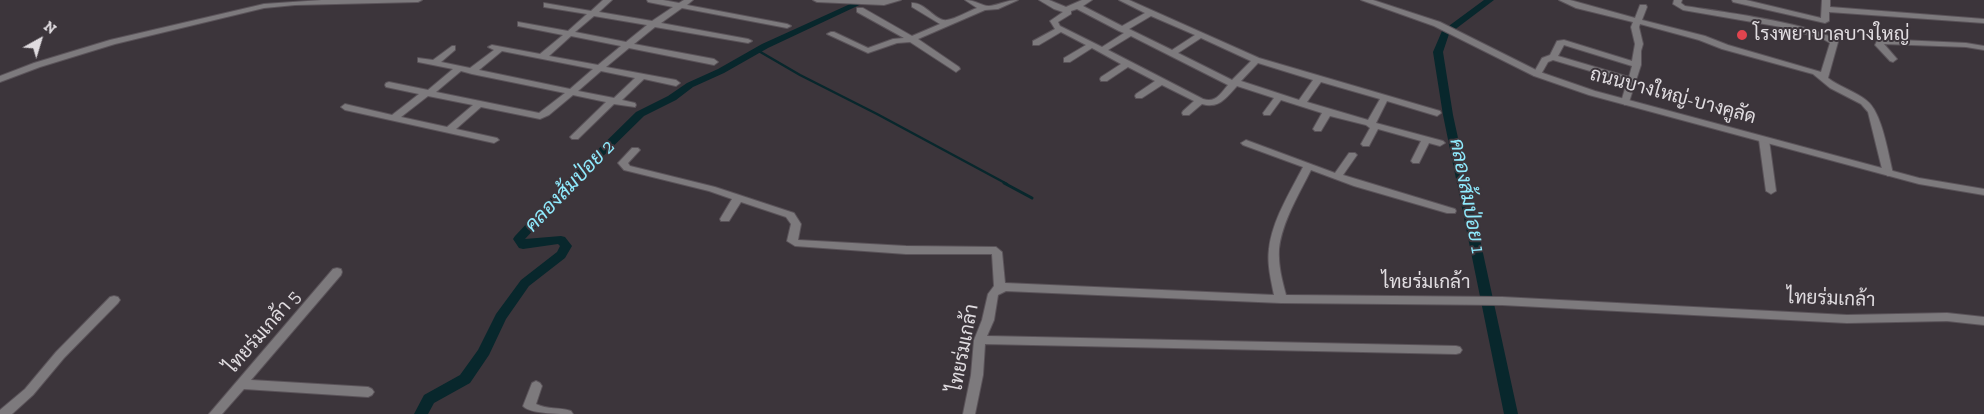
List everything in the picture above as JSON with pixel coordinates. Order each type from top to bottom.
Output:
[{"type":"street","points":[[0,79],[37,65],[113,42],[264,6],[295,3],[418,0]]},
{"type":"street","points":[[542,57],[608,0]]},
{"type":"street","points":[[651,0],[787,26]]},
{"type":"street","points":[[389,85],[540,116],[574,91],[651,24],[689,0]]},
{"type":"street","points":[[817,0],[889,3],[897,0]]},
{"type":"street","points":[[969,0],[984,8],[991,9],[1014,0]]},
{"type":"street","points":[[1043,0],[1061,11],[1068,12]]},
{"type":"street","points":[[1088,0],[1054,21],[1055,25],[1200,101],[1214,104],[1256,60]]},
{"type":"street","points":[[1122,0],[1256,60],[1437,114]]},
{"type":"street","name":"ถนนบางใหญ่-บางคูลัด","points":[[1365,0],[1437,24],[1537,74],[1592,93],[1919,181],[1984,192]]},
{"type":"street","points":[[1563,0],[1579,6],[1808,68],[1833,86],[1864,102],[1872,112],[1888,173]]},
{"type":"street","points":[[1678,0],[1678,4],[1683,8],[1782,25],[1826,37],[1834,42],[1824,78]]},
{"type":"street","points":[[1736,0],[1823,21],[1826,21],[1826,4],[1984,22]]},
{"type":"street","points":[[547,5],[748,41]]},
{"type":"street","points":[[915,5],[939,21],[948,23]]},
{"type":"street","points":[[1077,6],[1234,83],[1327,112],[1440,143]]},
{"type":"street","points":[[1625,102],[1637,65],[1639,44],[1635,28],[1643,7]]},
{"type":"street","points":[[832,34],[868,51],[896,41],[912,39],[984,8]]},
{"type":"street","points":[[860,10],[912,39],[956,70]]},
{"type":"street","points":[[1102,50],[1152,12]]},
{"type":"street","points":[[521,24],[714,62]]},
{"type":"street","points":[[1036,43],[1061,29]]},
{"type":"street","points":[[1172,54],[1201,35]]},
{"type":"street","points":[[1893,59],[1883,51],[1879,45],[1881,41],[1966,44],[1984,48]]},
{"type":"street","points":[[1553,57],[1560,43],[1564,42],[1637,65]]},
{"type":"street","points":[[1067,60],[1092,45]]},
{"type":"street","points":[[434,62],[452,48]]},
{"type":"street","points":[[472,71],[496,48],[676,83]]},
{"type":"street","points":[[1537,74],[1545,60],[1553,57],[1632,81]]},
{"type":"street","points":[[421,60],[574,91],[632,105]]},
{"type":"street","points":[[1104,79],[1128,64]]},
{"type":"street","points":[[394,118],[460,68]]},
{"type":"street","points":[[575,137],[642,76]]},
{"type":"street","points":[[1301,104],[1318,80]]},
{"type":"street","points":[[1139,96],[1161,81]]},
{"type":"street","points":[[1267,113],[1279,97]]},
{"type":"street","points":[[1366,144],[1384,99]]},
{"type":"street","points":[[1186,113],[1200,101]]},
{"type":"street","points":[[448,130],[479,104]]},
{"type":"street","points":[[344,107],[494,140]]},
{"type":"street","points":[[1318,129],[1327,112]]},
{"type":"street","points":[[1416,161],[1426,139]]},
{"type":"street","points":[[1764,140],[1771,191]]},
{"type":"street","points":[[1246,143],[1337,177],[1451,211]]},
{"type":"street","points":[[634,150],[623,163],[627,168],[683,181],[776,209],[796,219],[798,224],[792,241],[800,244],[906,250],[992,249],[997,252],[1000,289]]},
{"type":"street","points":[[1337,177],[1352,155]]},
{"type":"street","points":[[1281,300],[1275,272],[1274,247],[1288,209],[1308,167]]},
{"type":"street","points":[[725,219],[738,198]]},
{"type":"street","name":"ไทยร่มเกล้า 5","points":[[215,414],[337,272]]},
{"type":"street","name":"ไทยร่มเกล้า","points":[[969,414],[977,376],[980,340],[988,320],[993,294],[1006,287],[1281,300],[1476,300],[1847,318],[1947,317],[1984,320]]},
{"type":"street","points":[[4,414],[30,392],[60,355],[114,300]]},
{"type":"street","points":[[980,340],[1456,350]]},
{"type":"street","points":[[241,384],[368,392]]},
{"type":"street","points":[[536,386],[529,406],[531,408],[537,412],[567,414]]},
{"type":"waterway","name":"คลองส้มป่อย 2","points":[[421,414],[429,399],[465,379],[484,352],[500,317],[525,283],[561,255],[566,246],[561,240],[523,245],[519,239],[583,170],[640,114],[672,98],[690,85],[721,71],[765,46],[866,0]]},
{"type":"waterway","name":"คลองส้มป่อย 1","points":[[1490,0],[1445,33],[1438,52],[1448,115],[1511,414]]},
{"type":"waterway","points":[[757,50],[800,75],[1007,184]]},
{"type":"waterway","points":[[1004,183],[1032,198]]},
{"type":"place","name":"โรงพยาบาลบางใหญ่","points":[[1742,35]]}]
